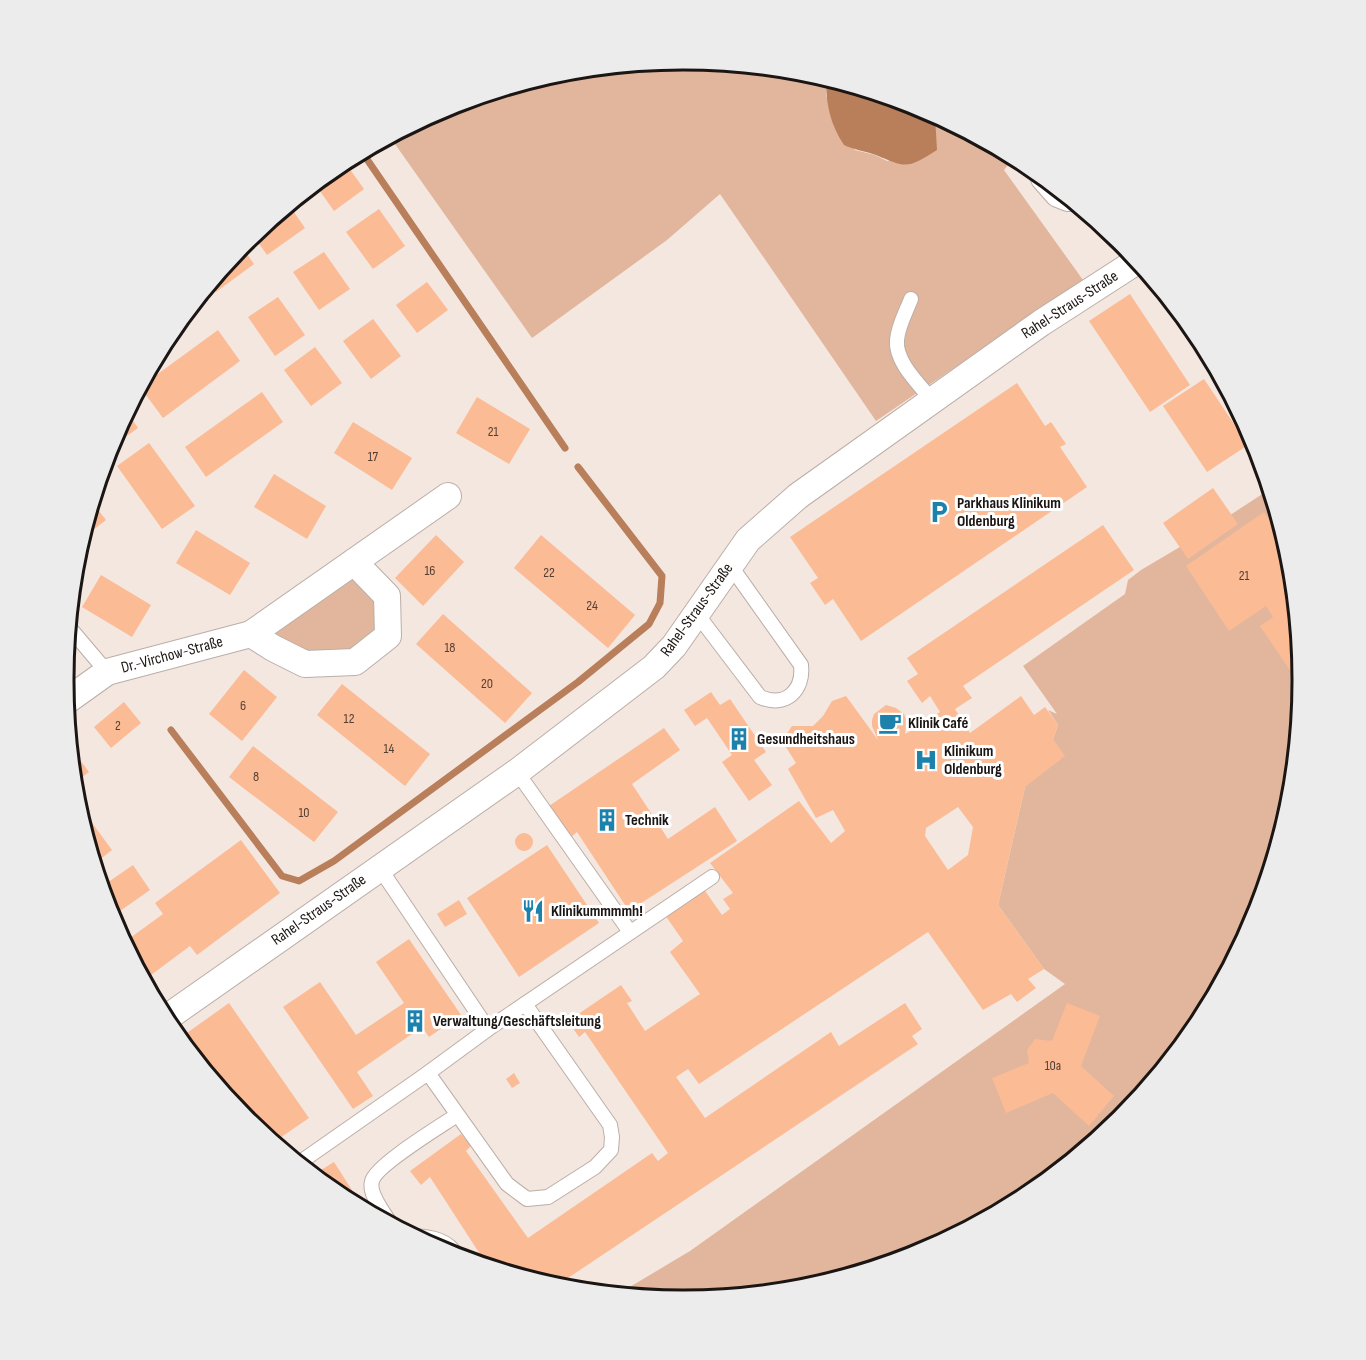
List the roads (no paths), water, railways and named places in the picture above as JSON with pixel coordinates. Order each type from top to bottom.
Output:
[{"type":"street","name":"Rahel-Straus-Straße","points":[[173,1014],[517,772],[654,667],[674,646],[748,540],[798,496],[1041,323],[1130,266]]},
{"type":"street","name":"Dr.-Virchow-Straße","points":[[74,695],[107,672],[251,634],[448,496]]},
{"type":"street","points":[[251,634],[305,664],[355,662],[388,636],[387,596],[354,562]]},
{"type":"lane","points":[[911,299],[899,330],[898,352],[902,362],[932,400]]},
{"type":"lane","points":[[697,614],[760,697],[770,701],[780,701],[789,696],[797,687],[802,675],[801,665],[730,565]]},
{"type":"lane","points":[[76,635],[107,672]]},
{"type":"lane","points":[[517,772],[630,932]]},
{"type":"lane","points":[[379,867],[488,1029]]},
{"type":"lane","points":[[305,1159],[488,1029],[712,877]]},
{"type":"lane","points":[[428,1073],[507,1184],[527,1199],[548,1197],[595,1167],[611,1149],[612,1137],[606,1118],[525,1004]]},
{"type":"lane","points":[[383,1211],[372,1192],[371,1182],[376,1174],[391,1160],[457,1115]]},
{"type":"waterway","points":[[367,159],[565,448]]},
{"type":"waterway","points":[[171,730],[282,876],[299,881],[334,861],[578,682],[649,624],[660,603],[662,576],[578,467]]},
{"type":"place","name":"Parkhaus Klinikum Oldenburg","points":[[939,512]]},
{"type":"place","name":"Klinik Café","points":[[890,723]]},
{"type":"place","name":"Gesundheitshaus","points":[[739,739]]},
{"type":"place","name":"Klinikum Oldenburg","points":[[926,760]]},
{"type":"place","name":"Technik","points":[[607,820]]},
{"type":"place","name":"Klinikummmmh!","points":[[533,911]]},
{"type":"place","name":"Verwaltung/Geschäftsleitung","points":[[415,1021]]}]
